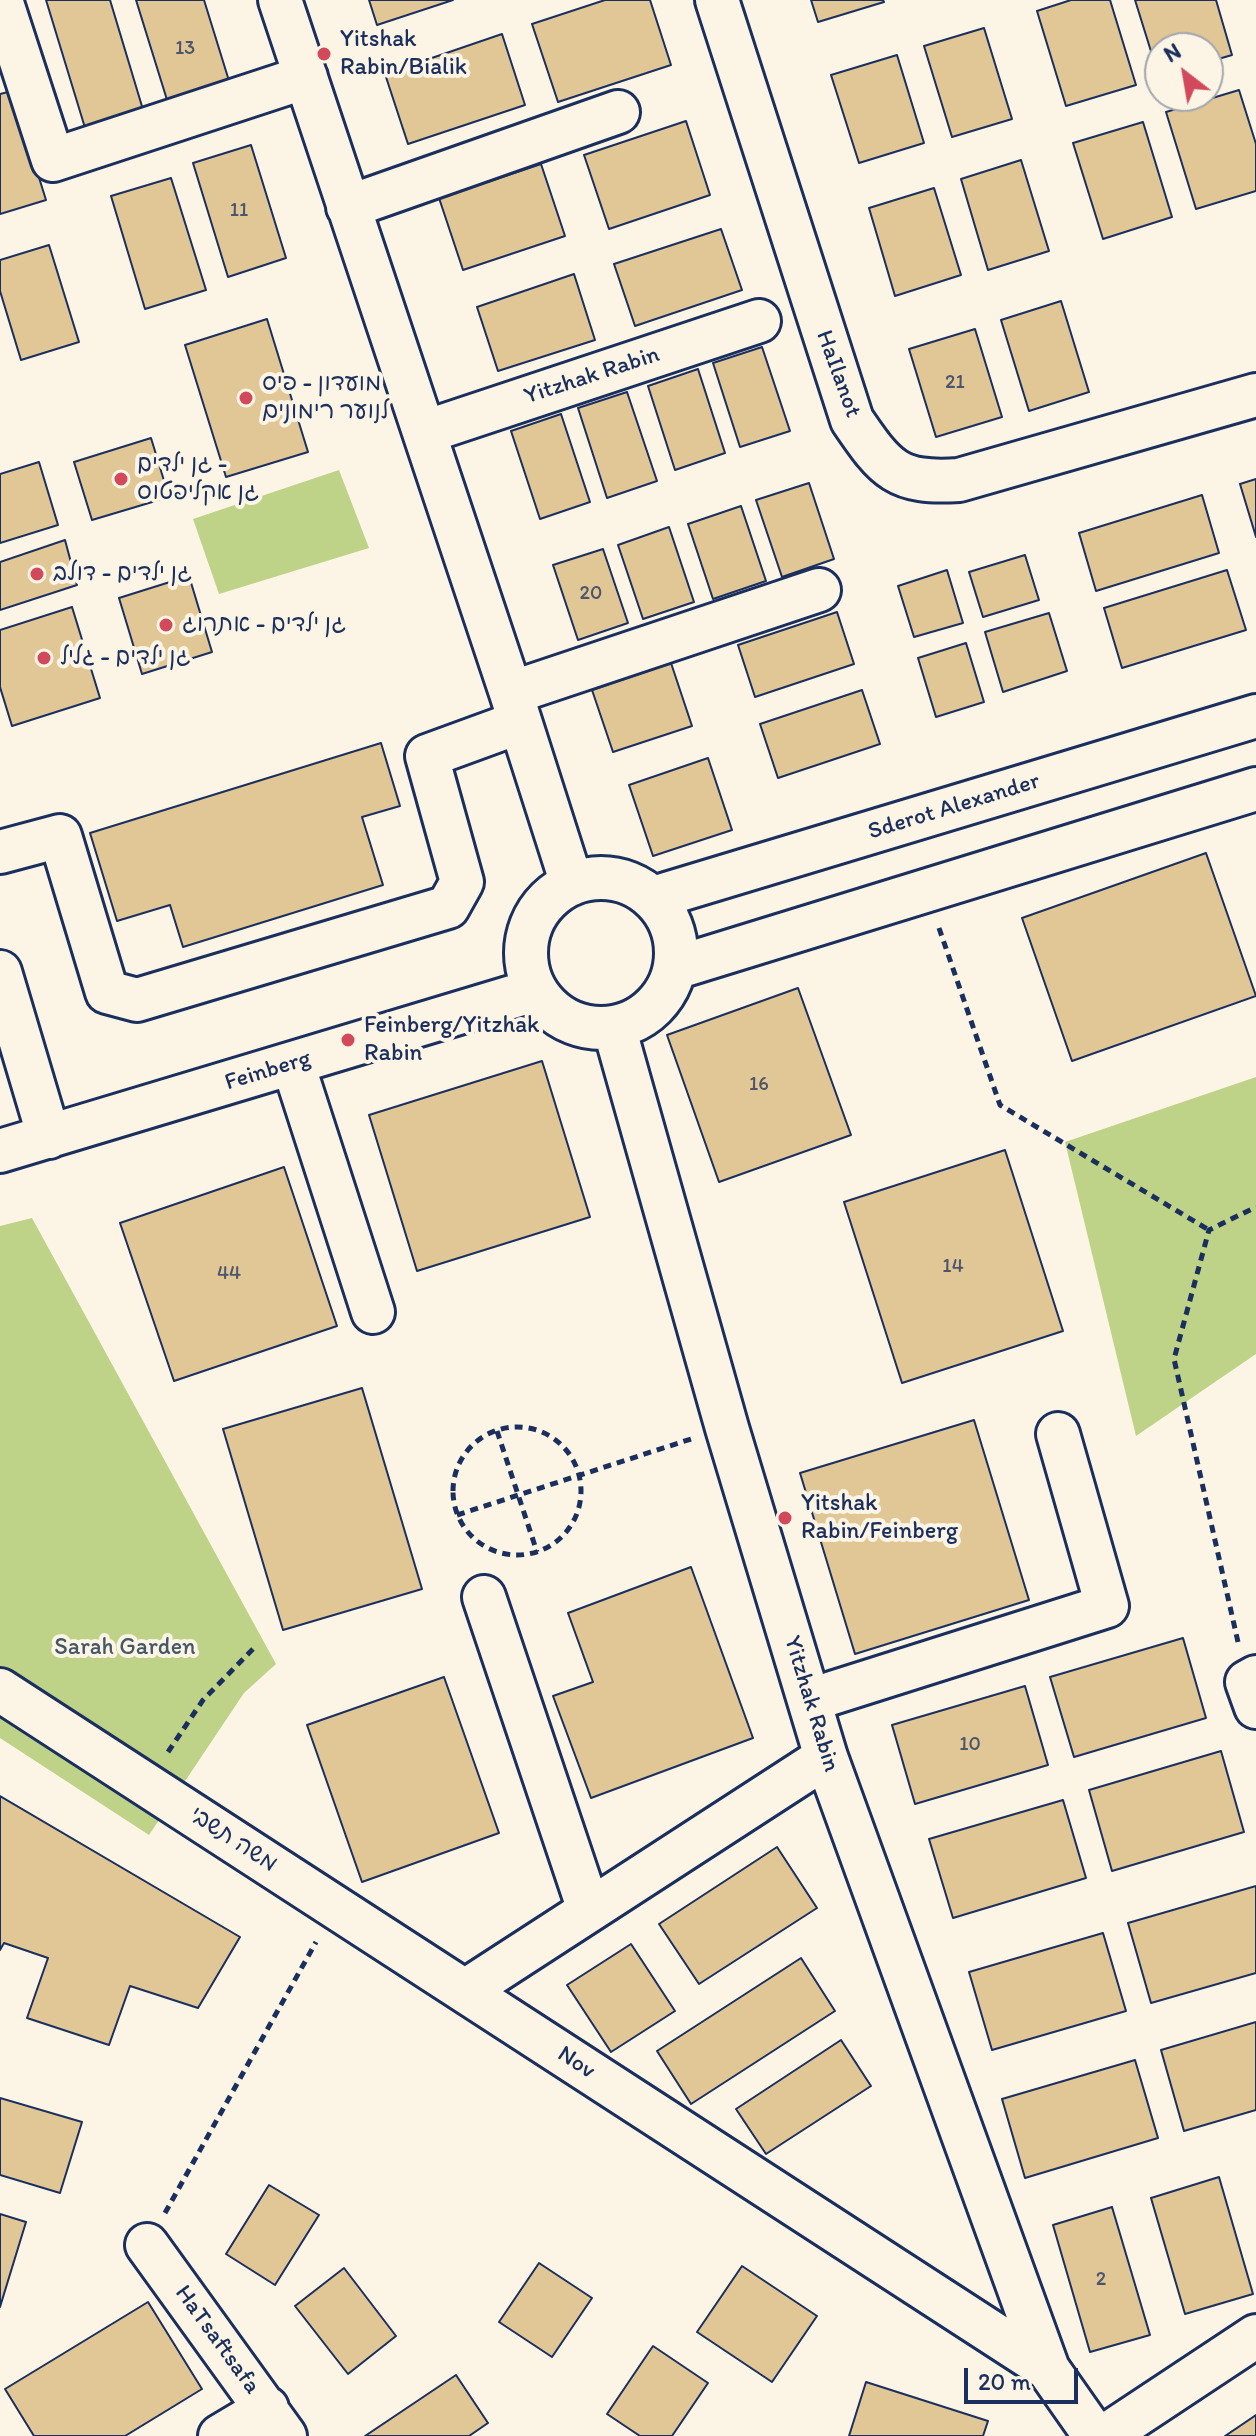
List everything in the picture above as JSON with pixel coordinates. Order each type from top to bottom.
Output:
[{"type":"street","points":[[1,0],[53,160],[306,77]]},
{"type":"street","points":[[280,0],[572,884]]},
{"type":"street","name":"HaIlanot","points":[[717,0],[852,420],[876,455],[902,475],[929,482],[959,480],[1256,395]]},
{"type":"street","points":[[348,207],[618,112]]},
{"type":"street","name":"Yitzhak Rabin","points":[[425,432],[759,321]]},
{"type":"street","points":[[0,852],[60,836],[107,992],[137,1000],[448,907],[462,882],[427,756],[516,708],[819,590]]},
{"type":"street","name":"Sderot Alexander","points":[[653,898],[1256,716]]},
{"type":"street","points":[[675,968],[1256,789]]},
{"type":"street","points":[[593,878],[614,879],[635,886],[653,898],[668,918],[676,942],[675,968],[667,988],[654,1007],[636,1020],[614,1027],[591,1027],[569,1022],[550,1008],[535,990],[527,967],[527,942],[535,918],[551,898],[572,884],[593,878]]},
{"type":"street","points":[[0,972],[49,1137]]},
{"type":"street","name":"Feinberg","points":[[0,1151],[535,990]]},
{"type":"street","name":"Yitzhak Rabin","points":[[614,1027],[727,1428],[826,1757],[1048,2369]]},
{"type":"street","points":[[293,1064],[373,1312]]},
{"type":"street","points":[[810,1700],[1107,1606],[1058,1434]]},
{"type":"street","points":[[484,1597],[589,1910]]},
{"type":"street","name":"משה תשבי","points":[[0,1690],[465,1991]]},
{"type":"street","points":[[465,1991],[826,1757]]},
{"type":"street","name":"Nov","points":[[465,1991],[1048,2369]]},
{"type":"street","name":"HaTsaftsafa","points":[[147,2245],[276,2422]]},
{"type":"street","points":[[1105,2436],[1256,2336]]},
{"type":"street","points":[[1048,2369],[1095,2436]]},
{"type":"street","points":[[220,2436],[276,2422]]},
{"type":"path","points":[[926,891],[1000,1105],[1209,1230]]},
{"type":"path","points":[[1253,1689],[1174,1359],[1209,1230],[1256,1207]]},
{"type":"path","points":[[517,1427],[544,1434],[571,1456],[579,1474],[581,1496],[576,1517],[564,1535],[547,1548],[527,1555],[505,1555],[485,1547],[468,1533],[457,1515],[453,1495],[455,1474],[464,1455],[478,1440],[497,1431],[517,1427]]},
{"type":"path","points":[[457,1515],[727,1428]]},
{"type":"path","points":[[497,1431],[537,1552]]},
{"type":"path","points":[[147,1785],[203,1700],[254,1648]]},
{"type":"path","points":[[147,2245],[335,1907]]},
{"type":"green space","points":[[339,470],[369,548],[219,594],[193,519]]},
{"type":"green space","points":[[1256,1077],[1256,1354],[1136,1436],[1065,1142]]},
{"type":"green space","name":"Sarah Garden","points":[[32,1218],[276,1664],[244,1693],[149,1835],[0,1738],[0,1226]]},
{"type":"building","points":[[46,0],[110,0],[144,113],[86,131]]},
{"type":"building","points":[[136,0],[204,0],[234,97],[172,116]]},
{"type":"building","points":[[369,0],[453,0],[377,25]]},
{"type":"building","points":[[605,0],[650,0],[671,65],[558,102],[532,24]]},
{"type":"building","points":[[811,0],[883,0],[884,2],[818,22]]},
{"type":"building","points":[[1071,0],[1110,0],[1136,85],[1066,106],[1037,11]]},
{"type":"building","points":[[1135,0],[1216,0],[1232,55],[1224,57],[1224,32],[1145,32]]},
{"type":"building","points":[[984,28],[1012,119],[952,137],[924,46]]},
{"type":"building","points":[[502,34],[525,105],[408,144],[385,74]]},
{"type":"building","points":[[897,55],[924,143],[859,163],[831,75]]},
{"type":"building","points":[[1239,90],[1256,144],[1256,191],[1196,209],[1166,112],[1224,112],[1224,95]]},
{"type":"building","points":[[12,91],[46,200],[0,214],[0,94]]},
{"type":"building","points":[[686,121],[710,195],[609,229],[584,155]]},
{"type":"building","points":[[1143,122],[1172,217],[1103,239],[1073,143]]},
{"type":"building","points":[[251,145],[286,258],[228,277],[193,163]]},
{"type":"building","points":[[1021,160],[1049,251],[988,270],[961,179]]},
{"type":"building","points":[[541,164],[565,236],[463,270],[439,198]]},
{"type":"building","points":[[171,178],[206,290],[145,309],[111,196]]},
{"type":"building","points":[[934,188],[961,275],[895,296],[869,208]]},
{"type":"building","points":[[721,229],[742,290],[635,326],[614,264]]},
{"type":"building","points":[[49,245],[79,342],[21,360],[0,291],[0,260]]},
{"type":"building","points":[[574,274],[595,340],[498,371],[477,307]]},
{"type":"building","points":[[1061,301],[1089,392],[1029,411],[1001,320]]},
{"type":"building","name":"מועדון - פיס לנוער רימונים","points":[[267,319],[308,452],[226,477],[185,345]]},
{"type":"building","points":[[975,329],[1002,417],[936,437],[909,349]]},
{"type":"building","points":[[762,347],[790,431],[740,447],[713,363]]},
{"type":"building","points":[[698,369],[725,453],[675,470],[648,386]]},
{"type":"building","points":[[627,392],[657,481],[607,498],[578,408]]},
{"type":"building","points":[[561,414],[590,502],[540,519],[511,431]]},
{"type":"building","name":"גן ילדים - גן אקליפטוס","points":[[151,438],[169,497],[92,520],[74,462]]},
{"type":"building","points":[[39,462],[58,525],[0,543],[0,474]]},
{"type":"building","points":[[1256,479],[1256,537],[1240,484]]},
{"type":"building","points":[[809,483],[834,559],[782,577],[756,500]]},
{"type":"building","points":[[1202,495],[1219,553],[1096,591],[1079,533]]},
{"type":"building","points":[[741,506],[766,581],[713,599],[688,524]]},
{"type":"building","points":[[669,527],[694,602],[643,619],[618,545]]},
{"type":"building","name":"גן ילדים - דולב","points":[[65,540],[77,585],[0,610],[0,562]]},
{"type":"building","points":[[603,549],[628,623],[578,640],[553,565]]},
{"type":"building","points":[[1025,555],[1039,600],[983,617],[969,572]]},
{"type":"building","points":[[947,570],[963,623],[914,637],[898,586]]},
{"type":"building","points":[[1227,570],[1246,630],[1122,668],[1104,608]]},
{"type":"building","name":"גן ילדים - אתרוג","points":[[189,576],[212,652],[142,674],[119,598]]},
{"type":"building","name":"גן ילדים - גליל","points":[[72,607],[100,698],[12,726],[0,687],[0,630]]},
{"type":"building","points":[[837,612],[854,664],[755,697],[738,645]]},
{"type":"building","points":[[1049,613],[1067,671],[1003,692],[985,632]]},
{"type":"building","points":[[966,643],[984,702],[936,717],[918,658]]},
{"type":"building","points":[[671,663],[692,726],[613,752],[592,690]]},
{"type":"building","points":[[862,690],[880,744],[778,778],[760,724]]},
{"type":"building","points":[[381,743],[400,806],[362,817],[383,885],[183,947],[170,905],[117,921],[90,833]]},
{"type":"building","points":[[708,758],[732,830],[653,856],[629,785]]},
{"type":"building","points":[[1206,853],[1256,996],[1072,1061],[1022,918]]},
{"type":"building","points":[[798,988],[851,1135],[719,1182],[667,1035]]},
{"type":"building","points":[[542,1061],[590,1217],[417,1271],[369,1115]]},
{"type":"building","points":[[1005,1150],[1063,1331],[902,1383],[844,1202]]},
{"type":"building","points":[[284,1167],[337,1326],[174,1381],[120,1223]]},
{"type":"building","points":[[362,1388],[422,1589],[283,1630],[223,1429]]},
{"type":"building","points":[[974,1420],[1029,1600],[855,1654],[800,1473]]},
{"type":"building","points":[[691,1567],[753,1738],[591,1798],[553,1696],[593,1682],[568,1613]]},
{"type":"building","points":[[1183,1638],[1206,1718],[1074,1757],[1050,1677]]},
{"type":"building","points":[[444,1677],[499,1833],[362,1882],[307,1725]]},
{"type":"building","points":[[1025,1686],[1048,1765],[915,1804],[892,1725]]},
{"type":"building","points":[[1221,1751],[1244,1832],[1112,1871],[1089,1790]]},
{"type":"building","points":[[0,1796],[240,1937],[198,2008],[130,1986],[109,2045],[27,2018],[48,1958],[4,1943],[0,1950]]},
{"type":"building","points":[[1063,1800],[1086,1878],[953,1918],[929,1839]]},
{"type":"building","points":[[777,1847],[817,1908],[699,1984],[659,1924]]},
{"type":"building","points":[[1256,1886],[1256,1973],[1151,2003],[1128,1923]]},
{"type":"building","points":[[1103,1933],[1126,2011],[992,2050],[969,1972]]},
{"type":"building","points":[[631,1944],[675,2011],[611,2052],[567,1985]]},
{"type":"building","points":[[801,1958],[835,2011],[691,2104],[657,2051]]},
{"type":"building","points":[[1256,2022],[1256,2110],[1184,2131],[1161,2050]]},
{"type":"building","points":[[841,2040],[871,2086],[766,2154],[736,2109]]},
{"type":"building","points":[[1135,2060],[1158,2138],[1025,2178],[1002,2099]]},
{"type":"building","points":[[0,2098],[82,2122],[60,2193],[0,2175]]},
{"type":"building","points":[[1219,2177],[1253,2294],[1185,2314],[1151,2198]]},
{"type":"building","points":[[269,2185],[319,2215],[275,2285],[226,2254]]},
{"type":"building","points":[[1112,2207],[1150,2335],[1090,2352],[1053,2225]]},
{"type":"building","points":[[0,2214],[26,2222],[0,2307]]},
{"type":"building","points":[[539,2263],[592,2298],[552,2357],[499,2322]]},
{"type":"building","points":[[742,2266],[817,2316],[772,2382],[697,2332]]},
{"type":"building","points":[[344,2268],[396,2336],[348,2374],[295,2306]]},
{"type":"building","points":[[148,2302],[202,2389],[125,2436],[34,2436],[5,2389]]},
{"type":"building","points":[[653,2346],[708,2383],[672,2436],[640,2436],[607,2414]]},
{"type":"building","points":[[456,2375],[488,2423],[469,2436],[365,2436]]},
{"type":"building","points":[[866,2382],[988,2421],[983,2436],[849,2436]]},
{"type":"building","points":[[1256,2415],[1256,2436],[1225,2436]]},
{"type":"place","name":"Yitshak Rabin/Bialik","points":[[324,54]]},
{"type":"place","name":"מועדון - פיס לנוער רימונים","points":[[246,398]]},
{"type":"place","name":"גן ילדים - גן אקליפטוס","points":[[121,479]]},
{"type":"place","name":"גן ילדים - דולב","points":[[37,574]]},
{"type":"place","name":"גן ילדים - אתרוג","points":[[166,625]]},
{"type":"place","name":"גן ילדים - גליל","points":[[44,658]]},
{"type":"place","name":"Feinberg/Yitzhak Rabin","points":[[348,1040]]},
{"type":"place","name":"Yitshak Rabin/Feinberg","points":[[785,1518]]}]
